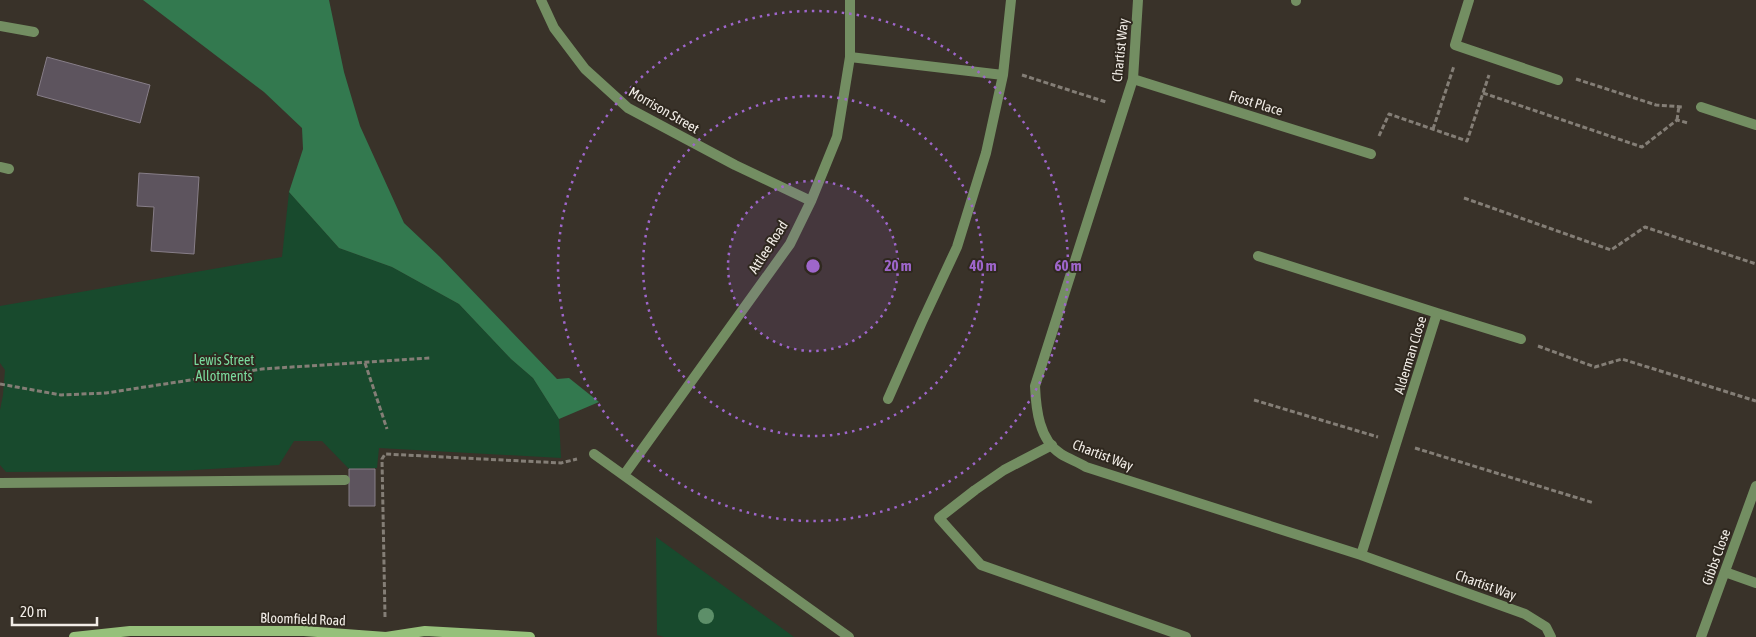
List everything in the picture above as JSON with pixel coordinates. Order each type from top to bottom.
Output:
[{"type":"street","name":"Morrison Street","points":[[541,0],[554,28],[585,69],[628,108],[735,165],[811,201]]},
{"type":"street","name":"Attlee Road","points":[[624,475],[790,244],[811,201],[837,137],[850,57],[850,0]]},
{"type":"street","points":[[888,399],[958,247],[986,153],[1003,75],[1012,0]]},
{"type":"street","name":"Chartist Way","points":[[1138,0],[1133,79],[1035,386],[1036,412],[1046,436],[1059,453],[1086,466],[1361,555],[1525,614],[1546,627],[1552,637]]},
{"type":"street","points":[[1469,0],[1455,45],[1558,80]]},
{"type":"street","points":[[0,26],[34,32]]},
{"type":"street","points":[[850,57],[1003,75]]},
{"type":"street","name":"Frost Place","points":[[1133,79],[1371,154]]},
{"type":"street","points":[[1700,107],[1756,125]]},
{"type":"street","name":"Alderman Close","points":[[1258,256],[1437,313],[1361,555]]},
{"type":"street","points":[[1437,313],[1521,339]]},
{"type":"street","points":[[1052,445],[1004,470],[939,518],[982,564],[1186,637]]},
{"type":"street","points":[[594,454],[849,637]]},
{"type":"street","points":[[0,483],[345,480]]},
{"type":"street","name":"Gibbs Close","points":[[1701,637],[1756,486]]},
{"type":"street","points":[[1725,572],[1756,584]]},
{"type":"street","name":"Bloomfield Road","points":[[74,637],[130,631],[386,637],[425,631],[530,637]]},
{"type":"path","points":[[1433,129],[1460,47]]},
{"type":"path","points":[[1371,154],[1388,114],[1468,141],[1494,58]]},
{"type":"path","points":[[1003,75],[1009,70],[1098,100]]},
{"type":"path","points":[[1558,80],[1576,78],[1656,105],[1700,107]]},
{"type":"path","points":[[1483,93],[1642,147],[1677,120],[1679,106]]},
{"type":"path","points":[[1677,120],[1695,125]]},
{"type":"path","points":[[1464,198],[1611,250],[1645,227],[1756,264]]},
{"type":"path","points":[[1521,339],[1595,367],[1622,359],[1756,401]]},
{"type":"path","points":[[0,384],[61,396],[106,393],[262,369],[430,358]]},
{"type":"path","points":[[365,363],[387,429]]},
{"type":"path","points":[[1254,400],[1594,503]]},
{"type":"path","points":[[386,637],[382,459],[385,454],[561,463],[594,454]]},
{"type":"green space","points":[[143,0],[329,0],[344,72],[360,126],[404,223],[440,257],[557,379],[569,378],[599,402],[559,419],[533,378],[511,359],[459,304],[392,267],[339,248],[289,192],[303,149],[302,128],[264,92]]},
{"type":"green space","name":"Lewis Street Allotments","points":[[289,192],[339,248],[392,267],[459,304],[511,359],[533,378],[559,419],[561,458],[379,448],[377,468],[349,469],[322,441],[294,441],[279,465],[178,471],[6,472],[0,465],[0,410],[5,370],[0,363],[0,306],[282,257]]},
{"type":"green space","points":[[656,537],[794,637],[664,637],[657,635]]},
{"type":"building","points":[[47,57],[150,85],[140,123],[37,95]]},
{"type":"building","points":[[139,173],[199,177],[194,254],[151,251],[154,207],[137,206]]},
{"type":"building","points":[[349,469],[375,469],[375,506],[349,506]]}]
